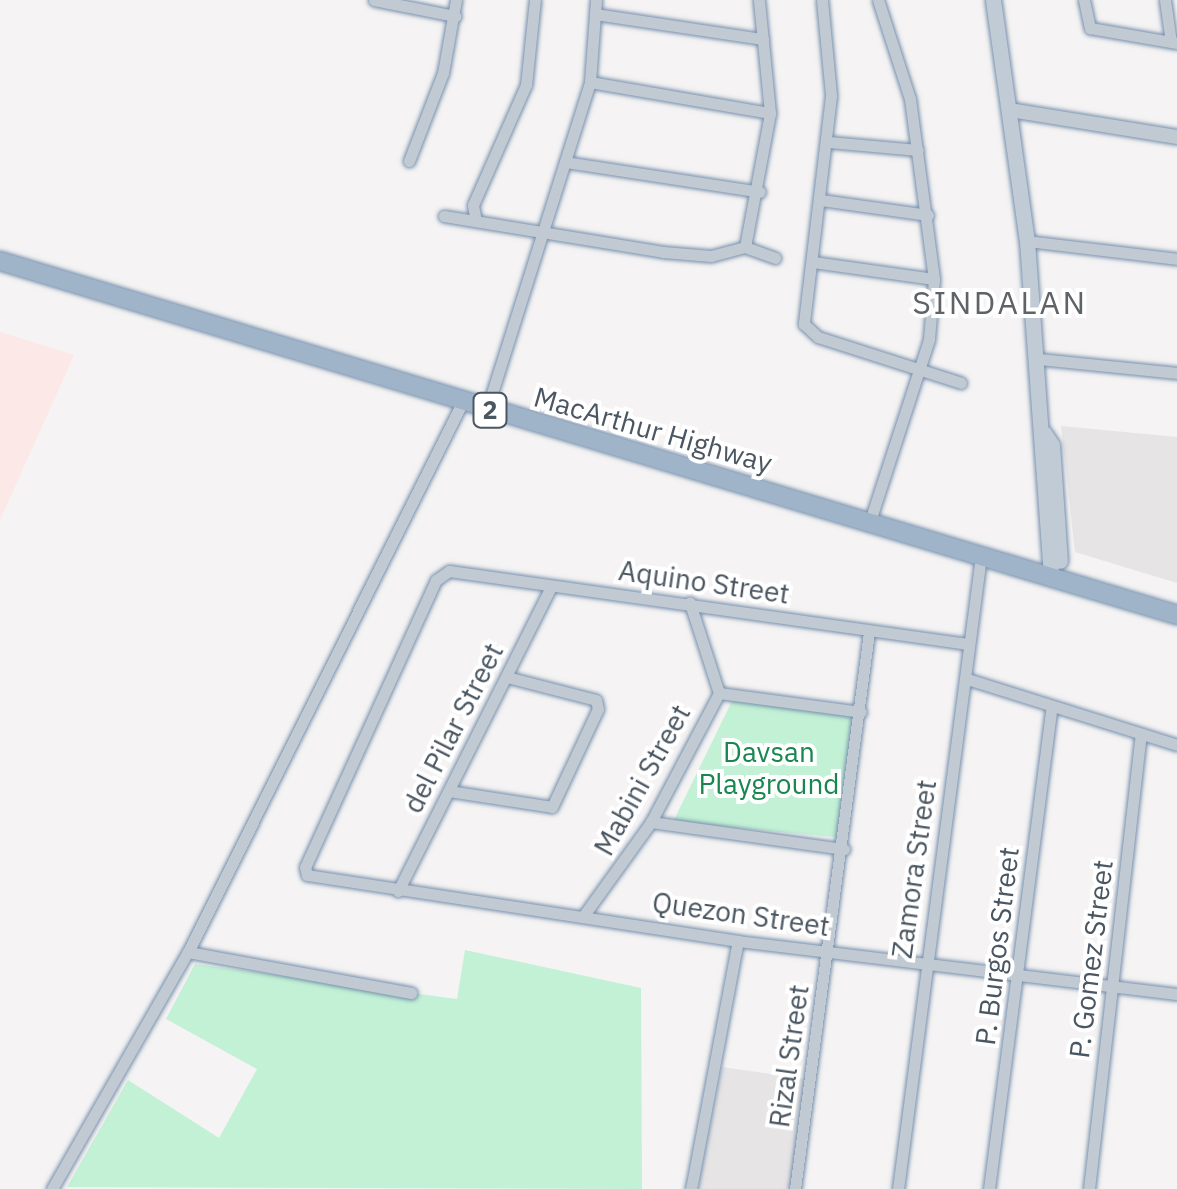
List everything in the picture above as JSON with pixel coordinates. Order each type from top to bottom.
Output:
[{"type":"highway","name":"MacArthur Highway","points":[[0,261],[1177,616]]},
{"type":"main road","points":[[993,0],[1027,241],[1044,433],[1054,464],[1056,579]]},
{"type":"street","points":[[374,0],[455,16]]},
{"type":"street","points":[[409,161],[443,73],[456,0]]},
{"type":"street","points":[[476,221],[473,205],[526,86],[535,0]]},
{"type":"street","points":[[745,247],[760,192],[770,113],[759,0]]},
{"type":"street","points":[[822,0],[832,96],[808,331],[961,384]]},
{"type":"street","points":[[870,521],[929,339],[934,279],[910,99],[878,0]]},
{"type":"street","points":[[1084,0],[1090,28],[1174,43],[1165,0]]},
{"type":"street","points":[[486,408],[590,82],[595,7],[763,39]]},
{"type":"street","points":[[590,82],[770,113]]},
{"type":"street","points":[[1010,110],[1177,137]]},
{"type":"street","points":[[828,142],[918,150]]},
{"type":"street","points":[[565,162],[760,192]]},
{"type":"street","points":[[821,200],[928,215]]},
{"type":"street","points":[[444,216],[542,229],[663,252],[712,256],[745,247],[775,258]]},
{"type":"street","points":[[1027,241],[1177,260]]},
{"type":"street","points":[[813,262],[934,279]]},
{"type":"street","points":[[1039,359],[1177,373]]},
{"type":"street","points":[[52,1189],[188,952],[463,401]]},
{"type":"street","name":"Zamora Street","points":[[898,1189],[924,965],[967,679],[981,556]]},
{"type":"street","name":"Aquino Street","points":[[305,868],[436,580],[449,571],[968,644]]},
{"type":"street","name":"del Pilar Street","points":[[398,892],[551,587]]},
{"type":"street","name":"Mabini Street","points":[[584,915],[652,822],[719,693],[690,603]]},
{"type":"street","name":"Rizal Street","points":[[795,1189],[862,712],[868,632]]},
{"type":"street","points":[[450,791],[552,807],[598,709],[596,700],[507,677]]},
{"type":"street","points":[[967,679],[1051,710],[1177,745]]},
{"type":"street","points":[[719,693],[862,712]]},
{"type":"street","name":"P. Burgos Street","points":[[989,1189],[1020,974],[1051,710]]},
{"type":"street","name":"P. Gomez Street","points":[[1088,1189],[1141,734]]},
{"type":"street","points":[[652,822],[844,849]]},
{"type":"street","name":"Quezon Street","points":[[305,868],[314,880],[584,915],[738,941],[1177,994]]},
{"type":"street","points":[[691,1189],[738,941]]},
{"type":"street","points":[[188,952],[411,993]]},
{"type":"shaded area","points":[[0,332],[74,355],[0,520]]},
{"type":"shaded area","points":[[1061,426],[1177,437],[1177,583],[1075,552]]},
{"type":"shaded area","points":[[722,1067],[807,1079],[791,1189],[698,1189]]},
{"type":"green space","name":"Davsan Playground","points":[[732,701],[861,715],[845,838],[673,822]]},
{"type":"green space","points":[[465,950],[641,988],[642,1189],[67,1187],[128,1080],[219,1138],[257,1069],[166,1019],[195,964],[457,999]]},
{"type":"district","name":"SINDALAN","points":[[1000,302]]}]
